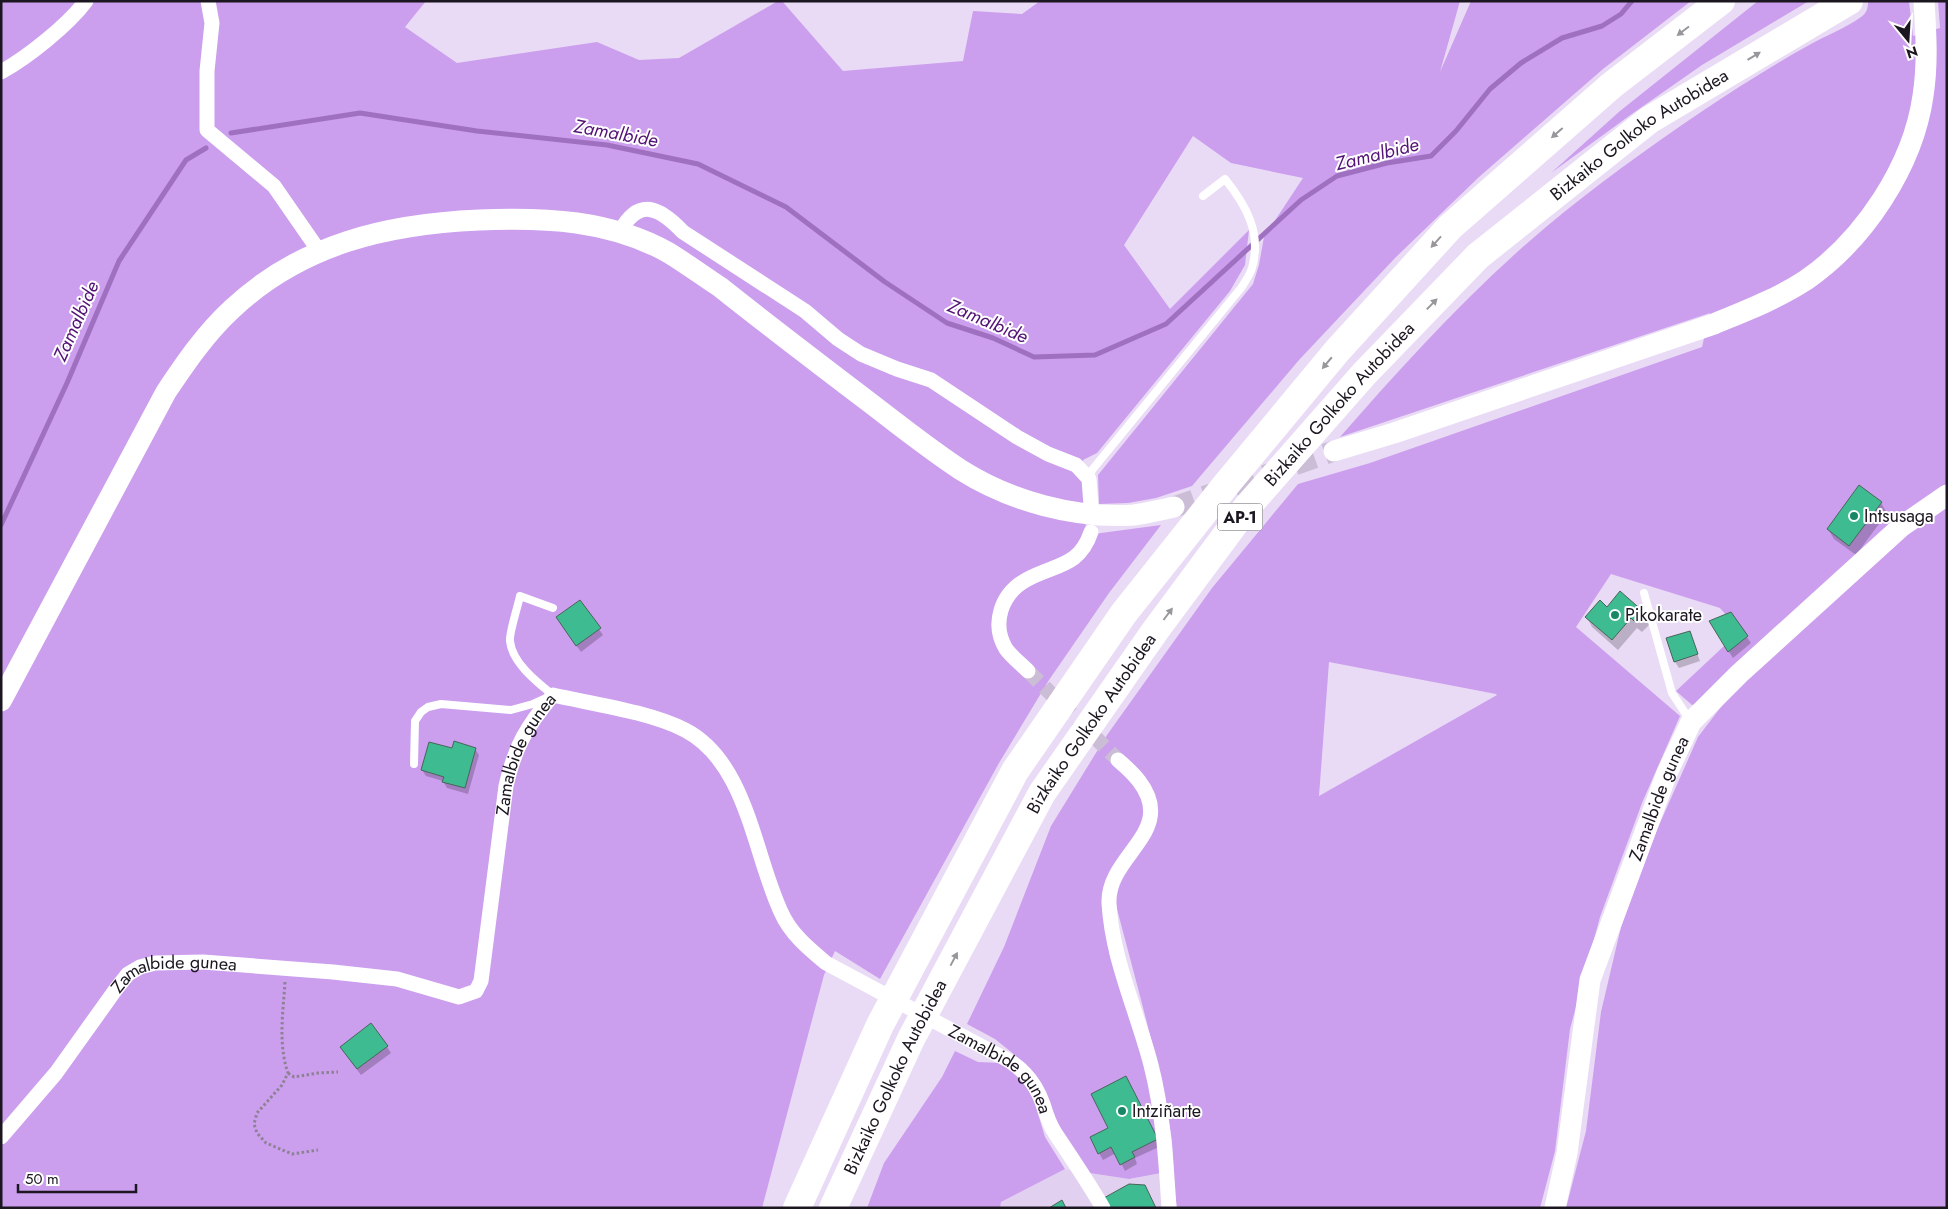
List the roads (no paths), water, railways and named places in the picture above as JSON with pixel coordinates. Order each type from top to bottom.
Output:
[{"type":"highway","name":"Bizkaiko Golkoko Autobidea","points":[[798,1208],[880,1025],[1015,771],[1124,613],[1225,486],[1336,352],[1450,227],[1612,85],[1721,1]]},
{"type":"highway","name":"Bizkaiko Golkoko Autobidea","points":[[833,1208],[912,1039],[1042,793],[1155,631],[1247,507],[1364,374],[1478,256],[1649,120],[1790,34],[1849,1]]},
{"type":"main road","points":[[1334,451],[1394,433],[1714,324],[1751,309],[1806,280],[1832,259],[1851,240],[1887,193],[1906,154],[1916,129],[1923,97],[1926,40],[1924,1]]},
{"type":"main road","points":[[1,701],[166,392],[186,362],[233,308],[285,270],[319,251],[349,240],[396,228],[460,221],[542,219],[593,224],[620,232],[668,252],[696,271],[923,443],[961,470],[985,484],[1039,504],[1098,515],[1134,515],[1174,507]]},
{"type":"main road","name":"Zamalbide gunea","points":[[1555,1208],[1567,1153],[1590,980],[1667,773],[1691,722],[1739,674],[1902,526],[1947,495]]},
{"type":"street","points":[[1,72],[13,65],[74,17],[86,1]]},
{"type":"street","points":[[208,1],[212,23],[207,71],[207,130],[274,186],[319,251]]},
{"type":"street","points":[[620,232],[626,220],[636,212],[651,209],[668,216],[683,232],[805,311],[838,339],[861,354],[897,369],[931,380],[1017,437],[1048,454],[1076,465],[1089,479],[1091,506]]},
{"type":"street","points":[[1028,671],[1007,650],[1001,638],[998,622],[1000,609],[1014,587],[1025,580],[1068,562],[1087,544],[1091,532]]},
{"type":"street","name":"Zamalbide gunea","points":[[1,1137],[56,1073],[128,974],[140,967],[155,963],[203,962],[397,979],[459,997],[476,991],[482,980],[506,786],[512,760],[521,739],[534,718],[553,695],[662,721],[686,731],[702,742],[718,759],[732,779],[781,912],[803,944],[826,963],[1009,1060],[1023,1070],[1033,1082],[1054,1132],[1086,1178],[1103,1208]]},
{"type":"street","points":[[1118,760],[1139,780],[1146,792],[1150,805],[1151,818],[1148,830],[1118,870],[1111,887],[1109,902],[1124,978],[1158,1095],[1163,1129],[1169,1208]]},
{"type":"lane","points":[[1089,479],[1092,470],[1241,288],[1252,268],[1256,242],[1251,220],[1240,198],[1225,179],[1203,196]]},
{"type":"lane","points":[[1644,593],[1672,693],[1691,722]]},
{"type":"lane","points":[[414,764],[416,721],[421,712],[428,706],[441,704],[511,710],[533,704],[553,695],[529,675],[517,659],[510,641],[520,596],[553,608]]},
{"type":"waterway","name":"Zamalbide","points":[[231,133],[360,113],[477,131],[607,145],[698,164],[786,207],[885,282],[947,323],[993,338],[1034,357],[1095,355],[1166,324],[1301,200],[1337,176],[1387,163],[1431,156],[1456,131],[1490,89],[1521,63],[1562,38],[1602,26],[1621,14],[1632,1]]},
{"type":"waterway","name":"Zamalbide","points":[[1,525],[67,383],[119,261],[186,160],[206,148]]},
{"type":"tunnel","points":[[1174,507],[1334,451]]},
{"type":"tunnel","points":[[1028,671],[1118,760]]},
{"type":"place","name":"Intsusaga","points":[[1854,516]]},
{"type":"place","name":"Pikokarate","points":[[1615,615]]},
{"type":"place","name":"Intziñarte","points":[[1122,1111]]}]
